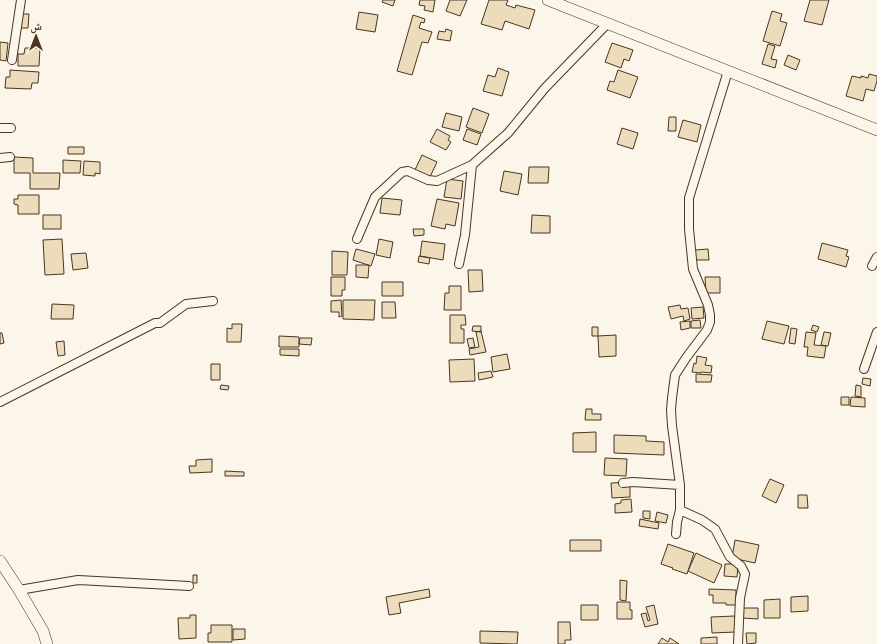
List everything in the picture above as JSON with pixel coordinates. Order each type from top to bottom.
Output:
[{"type":"main road","points":[[548,0],[877,130]]},
{"type":"main road","points":[[0,561],[43,631],[47,644]]},
{"type":"street","points":[[12,60],[21,0]]},
{"type":"street","points":[[357,239],[375,197],[402,172],[408,171],[428,180],[437,181],[472,165],[508,133],[545,88],[608,23]]},
{"type":"street","points":[[676,534],[680,510],[680,485],[671,410],[675,375],[707,330],[710,322],[708,305],[693,269],[689,229],[689,198],[728,71]]},
{"type":"street","points":[[0,128],[11,128]]},
{"type":"street","points":[[0,158],[10,157]]},
{"type":"street","points":[[459,264],[465,235],[472,165]]},
{"type":"street","points":[[872,266],[877,257]]},
{"type":"street","points":[[0,402],[155,323],[160,323],[186,304],[213,301]]},
{"type":"street","points":[[864,369],[877,332]]},
{"type":"street","points":[[623,483],[633,482],[680,485]]},
{"type":"street","points":[[680,510],[702,520],[715,529],[730,557],[741,566],[745,574],[740,598],[738,644]]},
{"type":"street","points":[[19,590],[78,580],[189,586]]},
{"type":"building","points":[[383,0],[395,0],[393,6],[382,2]]},
{"type":"building","points":[[420,0],[435,0],[433,12],[424,10],[425,6],[419,5]]},
{"type":"building","points":[[450,0],[467,0],[460,16],[446,11]]},
{"type":"building","points":[[489,0],[508,0],[506,5],[515,8],[516,5],[535,10],[529,29],[505,21],[502,30],[481,24]]},
{"type":"building","points":[[810,0],[829,0],[822,25],[804,21]]},
{"type":"building","points":[[772,11],[782,14],[780,21],[787,23],[780,46],[763,41]]},
{"type":"building","points":[[359,12],[378,15],[375,32],[356,29]]},
{"type":"building","points":[[21,14],[29,14],[28,28],[21,28]]},
{"type":"building","points":[[413,15],[425,19],[424,23],[421,22],[419,28],[432,32],[428,43],[422,42],[412,75],[397,71]]},
{"type":"building","points":[[446,29],[452,31],[450,41],[437,39],[439,31],[445,32]]},
{"type":"building","points":[[0,42],[8,43],[6,61],[0,60]]},
{"type":"building","points":[[612,43],[633,50],[629,61],[624,59],[621,68],[605,62]]},
{"type":"building","points":[[768,44],[775,46],[771,59],[777,60],[775,68],[762,64]]},
{"type":"building","points":[[25,48],[40,48],[39,66],[18,66],[18,54],[24,54]]},
{"type":"building","points":[[788,55],[800,60],[796,70],[784,65]]},
{"type":"building","points":[[498,68],[509,72],[502,96],[483,91],[488,75],[495,77]]},
{"type":"building","points":[[10,70],[39,72],[38,83],[32,83],[31,89],[5,88],[6,77],[10,77]]},
{"type":"building","points":[[618,70],[638,77],[630,98],[607,90],[610,81],[614,82]]},
{"type":"building","points":[[869,74],[877,76],[874,91],[866,89],[863,101],[846,96],[852,76],[868,78]]},
{"type":"building","points":[[473,108],[489,114],[482,133],[466,127]]},
{"type":"building","points":[[446,113],[462,117],[459,131],[442,127]]},
{"type":"building","points":[[669,117],[676,117],[676,131],[668,131]]},
{"type":"building","points":[[683,120],[701,125],[697,142],[678,137]]},
{"type":"building","points":[[622,128],[638,133],[633,149],[617,144]]},
{"type":"building","points":[[437,129],[450,136],[448,140],[451,142],[446,150],[430,142]]},
{"type":"building","points":[[467,129],[481,134],[477,145],[463,140]]},
{"type":"building","points":[[68,147],[84,147],[84,154],[68,154]]},
{"type":"building","points":[[422,155],[437,162],[429,179],[414,172]]},
{"type":"building","points":[[14,157],[33,158],[33,173],[60,173],[59,189],[30,189],[30,173],[14,173]]},
{"type":"building","points":[[63,160],[81,161],[80,173],[63,173]]},
{"type":"building","points":[[84,161],[100,162],[100,174],[95,173],[95,176],[83,175]]},
{"type":"building","points":[[529,167],[549,167],[548,183],[528,183]]},
{"type":"building","points":[[504,171],[522,174],[518,195],[500,191]]},
{"type":"building","points":[[447,179],[463,181],[461,199],[444,197]]},
{"type":"building","points":[[18,195],[39,195],[39,214],[18,214],[18,205],[14,204],[14,199],[18,199]]},
{"type":"building","points":[[382,198],[402,200],[400,215],[380,213]]},
{"type":"building","points":[[437,199],[459,203],[455,226],[446,224],[445,229],[431,226]]},
{"type":"building","points":[[43,215],[61,215],[61,229],[43,229]]},
{"type":"building","points":[[532,215],[550,216],[550,233],[531,233]]},
{"type":"building","points":[[413,229],[424,229],[424,235],[414,236]]},
{"type":"building","points":[[62,239],[64,274],[45,275],[43,240]]},
{"type":"building","points":[[379,239],[393,242],[390,258],[376,255]]},
{"type":"building","points":[[422,241],[445,244],[443,260],[420,256]]},
{"type":"building","points":[[822,243],[848,250],[846,256],[849,257],[846,267],[818,259]]},
{"type":"building","points":[[356,249],[375,254],[371,266],[353,260]]},
{"type":"building","points":[[708,249],[709,260],[695,260],[695,250]]},
{"type":"building","points":[[332,251],[348,252],[347,275],[332,275]]},
{"type":"building","points":[[86,253],[88,268],[73,270],[71,254]]},
{"type":"building","points":[[419,256],[430,258],[429,264],[418,262]]},
{"type":"building","points":[[356,265],[369,265],[368,278],[356,277]]},
{"type":"building","points":[[468,270],[482,270],[483,291],[469,292]]},
{"type":"building","points":[[331,277],[345,277],[345,290],[342,290],[342,296],[331,296]]},
{"type":"building","points":[[705,277],[720,277],[720,293],[706,293]]},
{"type":"building","points":[[382,282],[403,282],[403,296],[382,296]]},
{"type":"building","points":[[449,286],[461,286],[461,310],[444,310],[445,293],[449,293]]},
{"type":"building","points":[[341,300],[342,316],[339,317],[339,312],[331,312],[331,301]]},
{"type":"building","points":[[343,300],[375,300],[374,320],[343,319]]},
{"type":"building","points":[[382,302],[395,302],[396,318],[382,318]]},
{"type":"building","points":[[52,304],[74,305],[73,319],[51,319]]},
{"type":"building","points":[[680,305],[681,309],[688,308],[690,319],[684,321],[683,316],[671,319],[668,307]]},
{"type":"building","points":[[703,307],[704,318],[692,319],[691,308]]},
{"type":"building","points":[[450,315],[465,315],[466,325],[461,325],[461,329],[464,329],[464,343],[450,343]]},
{"type":"building","points":[[700,320],[701,328],[691,328],[691,321]]},
{"type":"building","points":[[690,321],[690,328],[681,330],[680,322]]},
{"type":"building","points":[[767,321],[789,326],[784,344],[762,339]]},
{"type":"building","points":[[232,324],[242,324],[241,342],[227,342],[227,328],[232,329]]},
{"type":"building","points":[[813,325],[819,327],[817,332],[811,330]]},
{"type":"building","points":[[473,326],[481,326],[481,332],[472,331]]},
{"type":"building","points":[[592,327],[598,327],[598,336],[592,336]]},
{"type":"building","points":[[791,328],[797,329],[795,344],[789,343]]},
{"type":"building","points":[[481,331],[486,352],[470,355],[469,349],[479,347],[476,332]]},
{"type":"building","points":[[806,332],[816,333],[814,345],[826,346],[824,358],[807,356],[808,347],[804,347]]},
{"type":"building","points":[[824,332],[831,333],[828,346],[821,345]]},
{"type":"building","points":[[0,333],[2,333],[4,343],[0,344]]},
{"type":"building","points":[[616,335],[616,356],[599,357],[598,336]]},
{"type":"building","points":[[279,336],[299,337],[299,347],[279,347]]},
{"type":"building","points":[[300,338],[312,338],[311,345],[299,344]]},
{"type":"building","points":[[473,338],[475,347],[469,348],[467,339]]},
{"type":"building","points":[[64,341],[65,355],[58,356],[56,342]]},
{"type":"building","points":[[280,349],[299,349],[299,356],[280,355]]},
{"type":"building","points":[[507,354],[510,369],[493,372],[491,357]]},
{"type":"building","points":[[697,356],[707,358],[705,365],[712,366],[711,373],[692,372],[694,363],[696,364]]},
{"type":"building","points":[[474,359],[475,381],[450,382],[449,360]]},
{"type":"building","points":[[211,364],[220,364],[220,380],[211,380]]},
{"type":"building","points":[[491,371],[493,377],[479,380],[478,373]]},
{"type":"building","points":[[696,374],[712,375],[711,382],[696,382]]},
{"type":"building","points":[[863,378],[871,379],[870,386],[862,384]]},
{"type":"building","points":[[221,385],[229,386],[228,390],[220,389]]},
{"type":"building","points":[[856,385],[861,386],[861,397],[855,396]]},
{"type":"building","points":[[841,397],[849,397],[849,405],[841,405]]},
{"type":"building","points":[[851,397],[865,398],[865,407],[850,406]]},
{"type":"building","points":[[586,409],[592,409],[592,414],[601,414],[601,420],[585,420]]},
{"type":"building","points":[[596,432],[596,452],[573,452],[573,433]]},
{"type":"building","points":[[614,435],[646,436],[646,441],[664,442],[664,455],[614,453]]},
{"type":"building","points":[[605,458],[627,459],[626,476],[604,475]]},
{"type":"building","points":[[212,459],[212,472],[190,473],[189,466],[196,466],[196,460]]},
{"type":"building","points":[[225,471],[244,472],[244,476],[225,476]]},
{"type":"building","points":[[770,479],[784,485],[776,503],[762,496]]},
{"type":"building","points":[[630,482],[630,497],[612,498],[611,483]]},
{"type":"building","points":[[798,495],[807,495],[808,508],[798,508]]},
{"type":"building","points":[[631,499],[632,512],[615,513],[615,504],[621,503],[621,500]]},
{"type":"building","points":[[643,511],[650,511],[650,519],[643,518]]},
{"type":"building","points":[[657,512],[668,515],[666,523],[655,521]]},
{"type":"building","points":[[640,519],[659,523],[658,529],[639,526]]},
{"type":"building","points":[[570,540],[601,540],[601,551],[570,551]]},
{"type":"building","points":[[735,540],[759,545],[755,563],[732,558]]},
{"type":"building","points":[[668,544],[694,553],[687,574],[661,564]]},
{"type":"building","points":[[696,553],[722,565],[714,583],[688,571]]},
{"type":"building","points":[[725,564],[738,564],[737,577],[724,576]]},
{"type":"building","points":[[193,575],[197,575],[197,583],[193,583]]},
{"type":"building","points":[[620,580],[627,581],[626,601],[620,600]]},
{"type":"building","points":[[429,589],[430,597],[399,603],[401,613],[389,615],[386,597]]},
{"type":"building","points":[[709,589],[736,590],[736,605],[713,603],[713,595],[709,595]]},
{"type":"building","points":[[808,596],[808,611],[791,612],[791,597]]},
{"type":"building","points":[[780,599],[780,618],[764,618],[764,600]]},
{"type":"building","points":[[617,602],[630,602],[632,619],[617,619]]},
{"type":"building","points":[[581,605],[598,605],[598,620],[581,620]]},
{"type":"building","points":[[654,605],[658,624],[645,627],[641,614],[646,613],[648,621],[650,620],[646,607]]},
{"type":"building","points":[[741,608],[758,608],[758,619],[741,618]]},
{"type":"building","points":[[190,615],[196,615],[196,638],[179,639],[178,618],[190,618]]},
{"type":"building","points":[[735,616],[736,632],[712,633],[711,617]]},
{"type":"building","points":[[558,622],[570,622],[571,640],[565,640],[565,644],[558,644]]},
{"type":"building","points":[[211,625],[232,625],[232,642],[208,642],[208,633],[211,633]]},
{"type":"building","points":[[233,629],[245,629],[245,639],[233,640]]},
{"type":"building","points":[[480,631],[518,632],[517,644],[480,643]]},
{"type":"building","points":[[746,633],[756,633],[756,643],[747,644]]},
{"type":"building","points":[[717,637],[717,644],[701,644],[701,638]]},
{"type":"building","points":[[662,638],[668,642],[670,638],[679,644],[658,644]]}]
